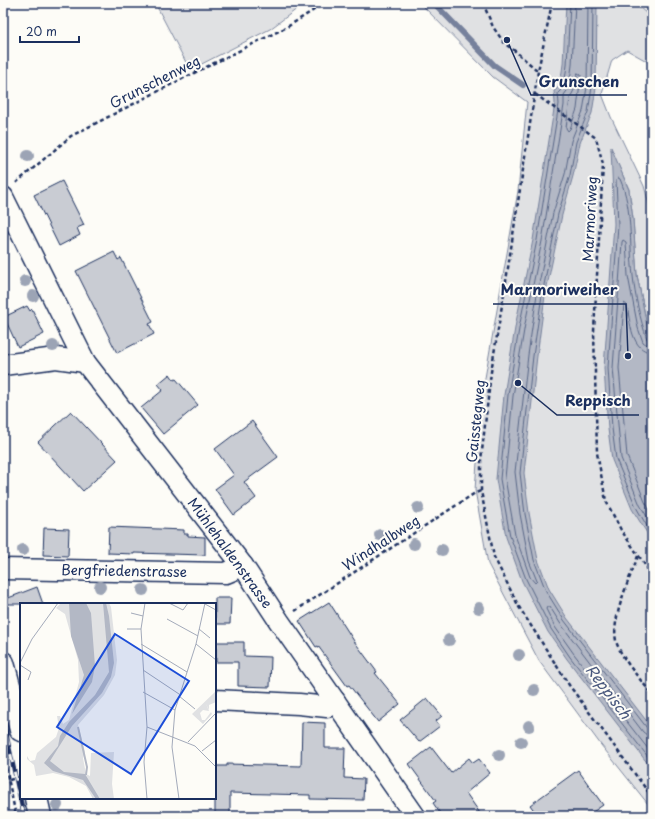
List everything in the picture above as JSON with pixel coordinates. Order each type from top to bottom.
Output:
[{"type":"main road","points":[[10,683],[20,726]]},
{"type":"main road","points":[[36,799],[40,816]]},
{"type":"street","name":"Mühlehaldenstrasse","points":[[9,191],[85,362],[243,566],[415,816]]},
{"type":"street","points":[[3,365],[56,358],[85,362]]},
{"type":"street","name":"Bergfriedenstrasse","points":[[3,569],[226,572],[243,566]]},
{"type":"street","points":[[216,700],[299,704],[327,707],[335,701]]},
{"type":"path","name":"Grunschenweg","points":[[9,191],[71,136],[287,27],[325,3]]},
{"type":"path","points":[[483,3],[493,27],[505,44],[515,50],[538,71]]},
{"type":"path","name":"Gaisstegweg","points":[[552,3],[544,51],[538,71],[491,372],[481,460],[481,491],[494,557],[520,607],[569,685],[652,797]]},
{"type":"path","name":"Marmoriweg","points":[[535,94],[596,138],[603,164],[594,331],[597,453],[606,501],[621,530],[652,575]]},
{"type":"path","name":"Windhalbweg","points":[[292,613],[475,493],[481,491]]},
{"type":"path","points":[[638,556],[617,614],[615,630],[617,644],[629,664],[652,694]]},
{"type":"path","points":[[3,754],[16,816]]},
{"type":"path","points":[[9,780],[20,777]]},
{"type":"shaded area","points":[[155,3],[305,3],[270,29],[190,70]]},
{"type":"shaded area","points":[[420,3],[634,3],[652,18],[652,64],[627,50],[612,60],[602,94],[611,117],[644,186],[652,215],[652,809],[601,745],[539,661],[488,564],[475,490],[482,395],[518,191],[527,102],[493,77]],"holes":[[[611,149],[629,189],[633,219],[637,275],[645,315]]]},
{"type":"water","points":[[566,3],[597,3],[596,88],[592,113],[580,143],[573,176],[562,215],[545,296],[524,473],[529,513],[538,560],[549,589],[567,618],[652,728],[652,769],[548,632],[522,581],[506,537],[496,479],[504,395],[516,322],[533,240],[555,103],[554,91],[560,86],[563,64]]},
{"type":"water","points":[[611,147],[629,190],[633,219],[637,275],[647,326],[652,343],[652,541],[632,509],[612,460],[608,429],[604,368],[614,224]]},
{"type":"building","points":[[62,181],[84,225],[77,228],[80,235],[59,246],[34,195]]},
{"type":"building","points":[[114,252],[118,260],[121,258],[153,322],[149,324],[154,334],[117,353],[76,271]]},
{"type":"building","points":[[27,306],[30,311],[32,309],[44,334],[18,347],[4,317]]},
{"type":"building","points":[[170,374],[198,405],[163,434],[141,408],[163,390],[158,384]]},
{"type":"building","points":[[71,411],[117,460],[83,491],[38,442]]},
{"type":"building","points":[[252,421],[278,457],[244,482],[256,498],[234,515],[215,489],[234,475],[215,449]]},
{"type":"building","points":[[109,527],[184,530],[184,534],[188,534],[188,536],[205,537],[205,555],[108,553]]},
{"type":"building","points":[[44,528],[69,529],[68,556],[43,555]]},
{"type":"building","points":[[37,587],[43,603],[3,604],[3,600]]},
{"type":"building","points":[[215,598],[231,598],[230,624],[216,624]]},
{"type":"building","points":[[329,602],[354,641],[377,672],[375,673],[400,704],[378,722],[349,685],[347,686],[318,646],[316,647],[299,621]]},
{"type":"building","points":[[216,642],[244,642],[244,656],[271,657],[270,687],[238,686],[238,662],[216,662]]},
{"type":"building","points":[[427,698],[442,716],[436,721],[440,726],[419,742],[400,720]]},
{"type":"building","points":[[302,722],[325,723],[325,748],[345,748],[344,778],[364,779],[363,800],[310,799],[310,795],[230,793],[230,816],[215,816],[216,766],[227,766],[227,764],[301,766]]},
{"type":"building","points":[[431,747],[451,773],[469,758],[473,763],[479,759],[490,773],[466,793],[482,816],[442,816],[433,803],[436,801],[409,764]]},
{"type":"building","points":[[578,770],[603,805],[587,816],[538,816],[530,805]]},
{"type":"waterway","points":[[434,3],[495,66],[523,85]]},
{"type":"railway","points":[[3,719],[20,798]]},
{"type":"railway","points":[[20,799],[24,816]]},
{"type":"place","name":"Grunschen","points":[[507,40]]},
{"type":"place","name":"Marmoriweiher","points":[[628,356]]},
{"type":"place","name":"Reppisch","points":[[518,383]]}]
